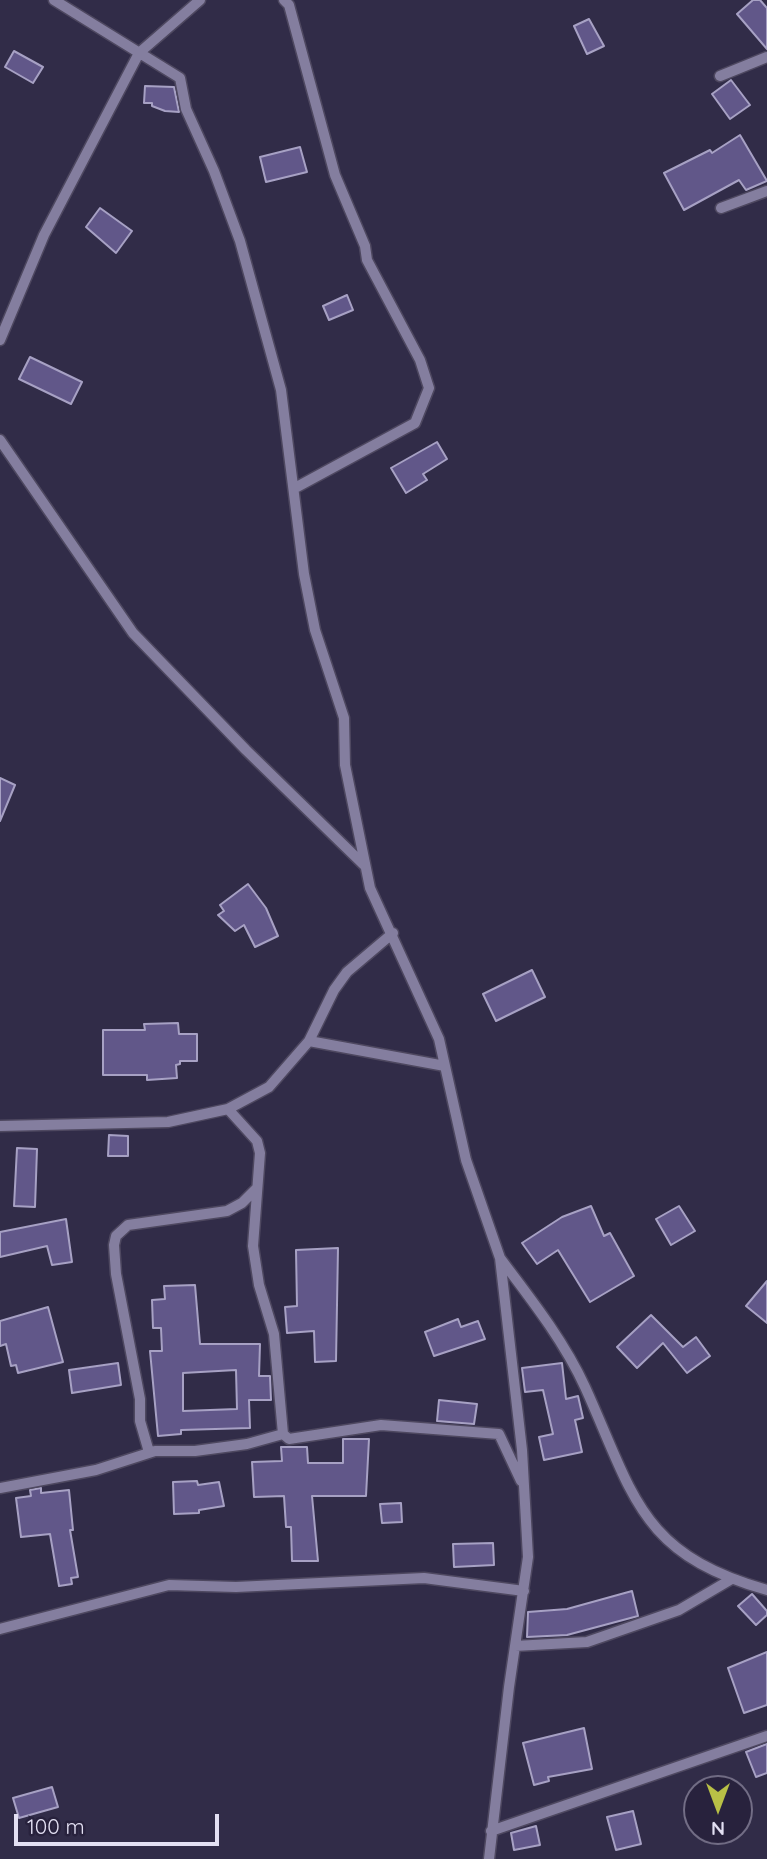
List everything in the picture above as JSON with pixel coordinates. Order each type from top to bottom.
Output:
[{"type":"street","points":[[54,0],[180,78],[186,109],[214,171],[240,241],[281,390],[304,574],[315,631],[344,718],[345,765],[364,865],[370,888],[393,933],[439,1039],[466,1160],[500,1258],[524,1486],[528,1557],[489,1859]]},
{"type":"street","points":[[0,340],[44,235],[139,53],[200,0]]},
{"type":"street","points":[[284,0],[289,5],[335,175],[365,246],[368,260],[420,360],[429,388],[415,423],[295,488]]},
{"type":"street","points":[[720,76],[767,57]]},
{"type":"street","points":[[721,208],[767,191]]},
{"type":"street","points":[[0,440],[133,633],[246,750],[364,865]]},
{"type":"street","points":[[0,1126],[168,1122],[228,1109],[269,1087],[309,1041],[334,990],[347,972],[393,933]]},
{"type":"street","points":[[309,1041],[445,1066]]},
{"type":"street","points":[[228,1109],[257,1141],[261,1170],[256,1189],[253,1246],[259,1284],[274,1334],[283,1434],[289,1439],[381,1425],[499,1434],[524,1486]]},
{"type":"street","points":[[149,1452],[140,1421],[140,1399],[121,1308],[114,1245],[116,1236],[128,1225],[227,1212],[242,1203],[256,1189]]},
{"type":"street","points":[[500,1258],[544,1317],[584,1385],[612,1454],[651,1526],[684,1554],[730,1580],[767,1590]]},
{"type":"street","points":[[0,1488],[96,1470],[149,1452],[195,1451],[247,1444],[283,1434]]},
{"type":"street","points":[[0,1629],[169,1585],[236,1587],[424,1578],[524,1591]]},
{"type":"street","points":[[515,1647],[587,1642],[679,1610],[730,1580]]},
{"type":"street","points":[[491,1831],[767,1735]]},
{"type":"building","points":[[753,0],[760,0],[767,8],[767,49],[737,14]]},
{"type":"building","points":[[589,19],[604,46],[587,54],[574,26]]},
{"type":"building","points":[[14,51],[43,67],[33,83],[5,67]]},
{"type":"building","points":[[731,80],[750,105],[730,119],[712,94]]},
{"type":"building","points":[[145,86],[174,87],[179,112],[165,111],[152,106],[152,103],[144,103]]},
{"type":"building","points":[[740,135],[767,181],[746,190],[739,180],[684,210],[664,173],[710,150],[712,153]]},
{"type":"building","points":[[300,147],[307,172],[266,182],[260,157]]},
{"type":"building","points":[[100,208],[132,231],[116,253],[86,227]]},
{"type":"building","points":[[347,295],[353,310],[329,320],[323,306]]},
{"type":"building","points":[[30,357],[82,382],[71,404],[19,379]]},
{"type":"building","points":[[437,442],[447,459],[423,474],[427,480],[406,493],[391,468]]},
{"type":"building","points":[[0,778],[15,785],[0,821]]},
{"type":"building","points":[[248,884],[266,908],[278,936],[255,947],[244,925],[235,931],[218,915],[224,911],[220,905]]},
{"type":"building","points":[[532,970],[545,997],[496,1021],[483,994]]},
{"type":"building","points":[[178,1023],[179,1034],[197,1034],[197,1061],[180,1061],[180,1064],[176,1065],[177,1078],[147,1080],[147,1075],[103,1075],[103,1030],[145,1030],[144,1024]]},
{"type":"building","points":[[109,1135],[128,1136],[128,1156],[108,1156]]},
{"type":"building","points":[[17,1148],[37,1149],[35,1207],[14,1206]]},
{"type":"building","points":[[591,1206],[604,1236],[610,1233],[634,1276],[590,1302],[558,1250],[537,1264],[522,1243],[562,1217]]},
{"type":"building","points":[[679,1206],[695,1231],[671,1245],[656,1219]]},
{"type":"building","points":[[66,1219],[72,1262],[52,1265],[47,1246],[0,1257],[0,1232]]},
{"type":"building","points":[[338,1248],[336,1361],[315,1362],[314,1331],[287,1333],[285,1307],[297,1306],[296,1250]]},
{"type":"building","points":[[767,1281],[767,1323],[746,1306]]},
{"type":"building","points":[[195,1285],[200,1344],[260,1344],[259,1376],[270,1376],[271,1400],[249,1400],[250,1428],[181,1430],[181,1434],[158,1436],[150,1351],[162,1351],[161,1328],[153,1328],[152,1300],[165,1299],[164,1286]],"holes":[[[236,1370],[237,1409],[183,1411],[183,1373]]]},
{"type":"building","points":[[48,1307],[63,1362],[18,1373],[16,1365],[11,1366],[6,1344],[0,1346],[0,1321]]},
{"type":"building","points":[[651,1315],[683,1347],[696,1337],[710,1356],[687,1373],[663,1343],[637,1368],[617,1347]]},
{"type":"building","points":[[458,1319],[461,1327],[478,1321],[485,1339],[434,1356],[425,1332]]},
{"type":"building","points":[[118,1363],[121,1385],[72,1393],[69,1370]]},
{"type":"building","points":[[562,1363],[566,1399],[578,1396],[583,1418],[575,1420],[582,1452],[544,1460],[539,1437],[553,1434],[543,1390],[525,1392],[522,1368]]},
{"type":"building","points":[[439,1400],[477,1404],[474,1424],[437,1421]]},
{"type":"building","points":[[343,1439],[369,1439],[366,1496],[312,1496],[318,1561],[292,1561],[291,1527],[286,1527],[284,1496],[254,1497],[252,1462],[282,1461],[281,1447],[307,1447],[308,1463],[343,1463]]},
{"type":"building","points":[[197,1481],[198,1485],[219,1482],[224,1506],[199,1510],[199,1513],[174,1514],[173,1482]]},
{"type":"building","points":[[41,1488],[41,1493],[69,1490],[73,1530],[70,1530],[78,1577],[71,1578],[72,1584],[59,1586],[50,1534],[21,1537],[16,1498],[31,1496],[30,1490]]},
{"type":"building","points":[[401,1503],[402,1522],[382,1523],[380,1504]]},
{"type":"building","points":[[493,1543],[494,1565],[454,1567],[453,1544]]},
{"type":"building","points":[[632,1591],[638,1616],[567,1635],[527,1637],[528,1612],[567,1609]]},
{"type":"building","points":[[752,1594],[767,1611],[767,1615],[756,1625],[738,1606]]},
{"type":"building","points":[[767,1652],[767,1705],[744,1713],[728,1668]]},
{"type":"building","points":[[584,1728],[592,1769],[548,1777],[549,1781],[534,1785],[523,1743]]},
{"type":"building","points":[[767,1744],[767,1773],[756,1777],[746,1752]]},
{"type":"building","points":[[52,1787],[58,1807],[19,1818],[13,1798]]},
{"type":"building","points":[[633,1811],[641,1844],[616,1850],[607,1817]]},
{"type":"building","points":[[536,1826],[540,1845],[514,1850],[511,1833]]}]
